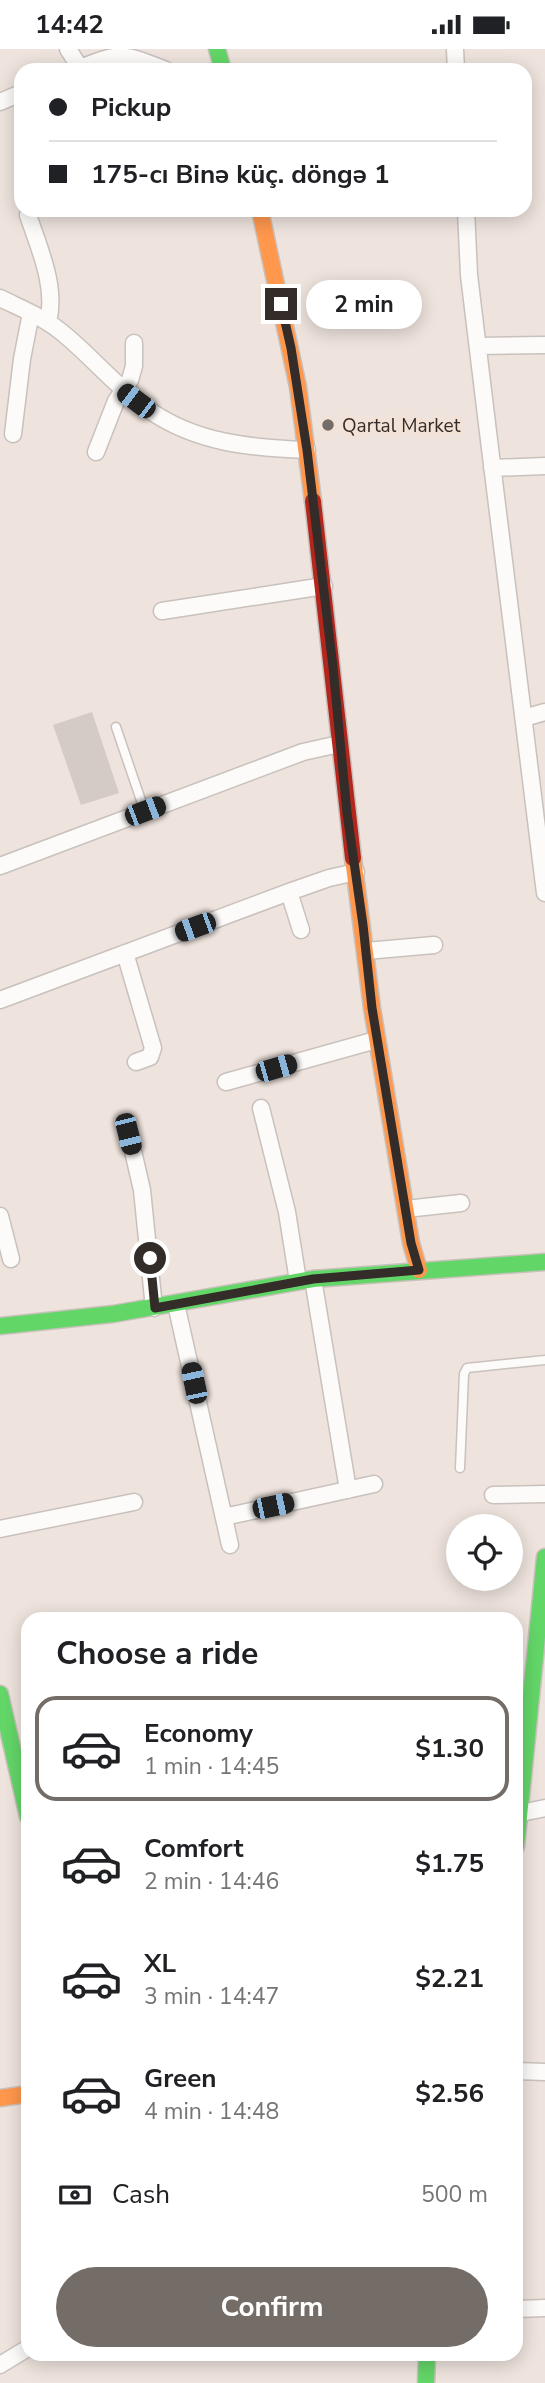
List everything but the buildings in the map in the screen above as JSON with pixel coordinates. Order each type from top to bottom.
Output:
[{"type":"street","points":[[92,63],[118,55],[147,63]]},
{"type":"street","points":[[29,217],[46,269],[50,297],[48,322]]},
{"type":"street","points":[[262,217],[291,348],[307,450],[324,586],[339,744],[376,1040],[411,1243],[419,1270]]},
{"type":"street","points":[[466,217],[470,275],[492,468],[545,893]]},
{"type":"street","points":[[0,298],[48,322],[123,391],[176,426],[202,437],[254,448],[307,450]]},
{"type":"street","points":[[13,434],[22,359],[31,313]]},
{"type":"street","points":[[96,452],[108,418],[130,380],[134,366],[134,343]]},
{"type":"street","points":[[478,347],[545,345]]},
{"type":"street","points":[[492,468],[545,466]]},
{"type":"street","points":[[162,611],[324,586]]},
{"type":"street","points":[[524,718],[545,712]]},
{"type":"street","points":[[0,866],[303,752],[339,744]]},
{"type":"street","points":[[0,1000],[330,878],[356,872]]},
{"type":"street","points":[[289,893],[301,930]]},
{"type":"street","points":[[366,951],[434,945]]},
{"type":"street","points":[[125,954],[153,1048],[150,1057],[136,1062]]},
{"type":"street","points":[[226,1082],[376,1040]]},
{"type":"street","points":[[261,1108],[306,1280],[348,1490]]},
{"type":"street","points":[[128,1134],[142,1190],[155,1308]]},
{"type":"street","points":[[406,1209],[461,1203]]},
{"type":"street","points":[[0,1216],[11,1259]]},
{"type":"street","points":[[0,1326],[155,1308],[306,1280],[545,1262]]},
{"type":"street","points":[[176,1304],[230,1545]]},
{"type":"street","points":[[224,1517],[374,1485]]},
{"type":"street","points":[[493,1495],[545,1494]]},
{"type":"street","points":[[0,1528],[134,1502]]},
{"type":"street","points":[[523,1774],[545,1557]]},
{"type":"street","points":[[0,1694],[21,1786]]},
{"type":"street","points":[[523,1812],[545,1808]]},
{"type":"street","points":[[523,2071],[545,2072]]},
{"type":"street","points":[[0,2098],[21,2095]]},
{"type":"street","points":[[523,2309],[545,2308]]},
{"type":"street","points":[[0,2365],[21,2352]]},
{"type":"street","points":[[426,2383],[427,2361]]},
{"type":"lane","points":[[116,727],[145,811]]},
{"type":"lane","points":[[460,1468],[464,1374],[467,1368],[545,1360]]},
{"type":"traffic: fast","points":[[217,49],[221,63]]},
{"type":"traffic: fast","points":[[0,1326],[113,1314],[313,1279],[545,1262]]},
{"type":"traffic: fast","points":[[523,1776],[545,1557]]},
{"type":"traffic: fast","points":[[0,1694],[21,1786]]},
{"type":"traffic: fast","points":[[426,2383],[427,2361]]},
{"type":"traffic: slow","points":[[262,217],[298,387],[313,501]]},
{"type":"traffic: slow","points":[[353,858],[372,1008],[411,1243],[419,1270]]},
{"type":"traffic: slow","points":[[0,2098],[21,2095]]},
{"type":"traffic: jam","points":[[313,501],[353,858]]},
{"type":"place","name":"Qartal Market","points":[[328,425]]},
{"type":"route","points":[[150,1258],[155,1308],[313,1279],[419,1270],[411,1243],[376,1040],[347,813],[307,450],[298,387],[281,304]]}]
